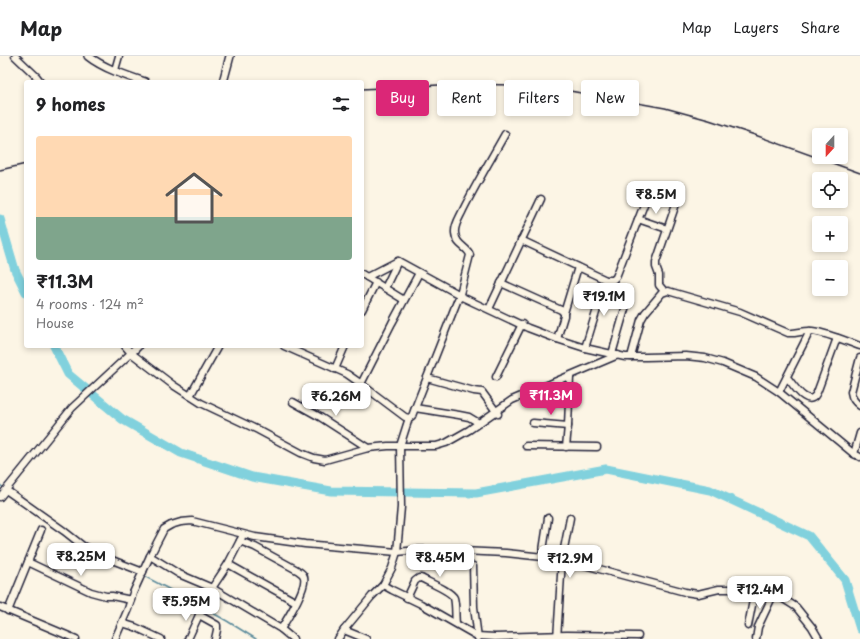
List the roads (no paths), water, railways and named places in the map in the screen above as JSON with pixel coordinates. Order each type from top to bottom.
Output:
[{"type":"main road","points":[[88,56],[115,70],[140,80]]},
{"type":"main road","points":[[224,80],[230,56]]},
{"type":"main road","points":[[131,353],[136,348]]},
{"type":"street","points":[[15,56],[39,80]]},
{"type":"street","points":[[115,70],[119,56]]},
{"type":"street","points":[[338,639],[372,596],[383,585],[392,568],[397,552],[401,507],[400,446],[409,418],[412,416],[460,296],[470,255],[468,250],[459,244],[455,234],[455,229],[471,194],[505,134]]},
{"type":"street","points":[[521,240],[606,280],[613,280],[616,277],[650,189]]},
{"type":"street","points":[[489,309],[541,199]]},
{"type":"street","points":[[677,201],[655,266],[659,275],[658,285],[664,291],[673,292],[740,312],[795,334],[810,331],[818,332],[860,346]]},
{"type":"street","points":[[638,218],[667,229]]},
{"type":"street","points":[[398,261],[464,298],[557,339],[585,348],[631,357],[686,356],[705,358],[723,363],[756,377],[779,392],[857,456]]},
{"type":"street","points":[[364,275],[398,261]]},
{"type":"street","points":[[385,288],[398,261]]},
{"type":"street","points":[[557,339],[578,267]]},
{"type":"street","points":[[361,384],[419,273]]},
{"type":"street","points":[[364,275],[404,300]]},
{"type":"street","points":[[585,348],[606,280]]},
{"type":"street","points":[[364,306],[376,282]]},
{"type":"street","points":[[501,283],[545,302],[564,313]]},
{"type":"street","points":[[631,357],[644,313],[664,291]]},
{"type":"street","points":[[615,354],[627,302]]},
{"type":"street","points":[[496,377],[522,324]]},
{"type":"street","points":[[779,392],[810,331]]},
{"type":"street","points":[[787,376],[800,394],[812,399],[815,398],[837,338]]},
{"type":"street","points":[[127,348],[131,353],[173,385],[201,403],[314,458],[325,460],[368,448],[388,446],[436,446],[446,443],[497,413],[512,400],[570,376],[615,354]]},
{"type":"street","points":[[190,396],[217,348]]},
{"type":"street","points":[[288,348],[346,374],[405,417],[409,418]]},
{"type":"street","points":[[335,369],[344,348]]},
{"type":"street","points":[[0,497],[72,408],[131,353]]},
{"type":"street","points":[[860,358],[851,397],[860,406]]},
{"type":"street","points":[[566,447],[570,376]]},
{"type":"street","points":[[427,378],[482,392],[497,413]]},
{"type":"street","points":[[293,402],[320,417],[368,448]]},
{"type":"street","points":[[415,408],[469,417],[479,423]]},
{"type":"street","points":[[533,423],[568,426]]},
{"type":"street","points":[[857,456],[860,433]]},
{"type":"street","points":[[526,446],[597,448]]},
{"type":"street","points":[[8,487],[83,546],[112,560],[144,571]]},
{"type":"street","points":[[542,557],[548,518]]},
{"type":"street","points":[[557,637],[562,559],[570,518]]},
{"type":"street","points":[[115,639],[138,582],[164,529],[181,522],[192,521],[255,537],[305,544],[397,552],[440,550],[506,553],[562,559],[685,592],[698,594],[719,589],[748,589],[774,593],[796,607],[812,627],[818,639]]},
{"type":"street","points":[[8,611],[41,530]]},
{"type":"street","points":[[188,639],[212,588],[228,564],[244,534]]},
{"type":"street","points":[[240,540],[302,574],[304,577],[304,581],[296,602],[281,629]]},
{"type":"street","points":[[150,556],[179,574],[212,588],[281,629],[292,639]]},
{"type":"street","points":[[28,562],[91,592],[131,600]]},
{"type":"street","points":[[228,564],[296,602]]},
{"type":"street","points":[[473,566],[474,607],[478,637]]},
{"type":"street","points":[[407,598],[415,581],[421,578],[453,595],[456,623]]},
{"type":"street","points":[[383,585],[456,623],[478,637],[638,636]]},
{"type":"street","points":[[748,626],[755,590]]},
{"type":"street","points":[[756,639],[758,627],[774,593]]},
{"type":"street","points":[[0,608],[76,639]]},
{"type":"street","points":[[200,614],[217,626],[215,639]]},
{"type":"street","points":[[122,623],[135,627],[161,639]]},
{"type":"street","points":[[344,630],[366,639]]},
{"type":"waterway","points":[[0,219],[15,270],[24,288]]},
{"type":"waterway","points":[[55,348],[68,374],[122,419],[181,453],[252,477],[331,491],[476,493],[606,469],[710,490],[809,536],[845,580],[860,629]]},
{"type":"waterway","points":[[0,485],[5,489]]},
{"type":"waterway","points":[[45,521],[79,547]]},
{"type":"waterway","points":[[82,549],[98,557]]},
{"type":"waterway","points":[[142,575],[201,606]]},
{"type":"waterway","points":[[204,608],[256,639]]},
{"type":"railway","points":[[364,89],[458,84],[514,85],[570,91],[665,108],[709,120],[860,173]]},
{"type":"railway","points":[[0,170],[24,164]]}]
